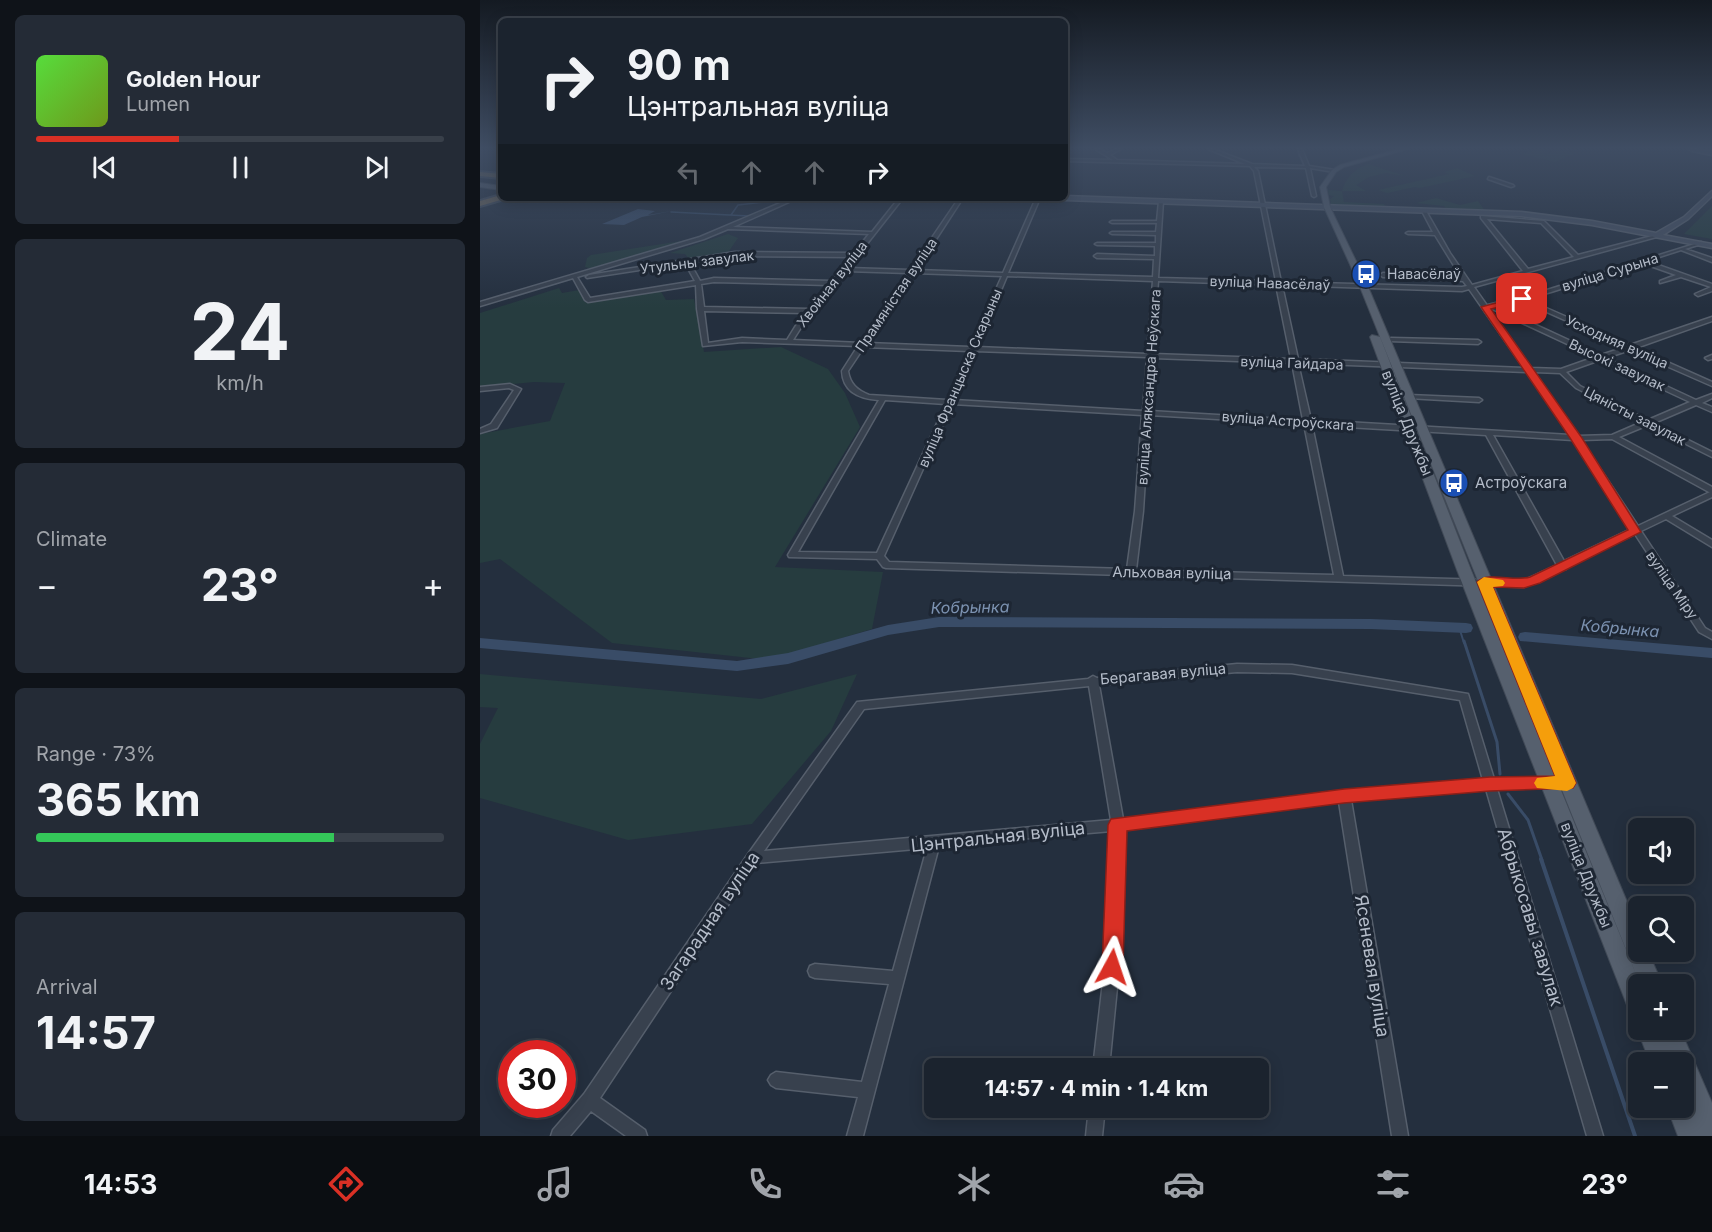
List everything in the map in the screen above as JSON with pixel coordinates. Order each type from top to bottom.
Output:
[{"type":"main road","points":[[1187,202],[1546,216],[1712,246]]},
{"type":"main road","name":"вуліца Дружбы","points":[[1326,202],[1347,268],[1372,307],[1390,366]]},
{"type":"main road","points":[[1658,235],[1686,218],[1703,202]]},
{"type":"main road","name":"вуліца Дружбы","points":[[1327,207],[1359,286],[1376,340],[1405,396],[1449,528],[1506,636],[1628,977]]},
{"type":"main road","name":"вуліца Дружбы","points":[[1417,429],[1437,468],[1477,581],[1558,786],[1567,795],[1586,842],[1605,876],[1646,974]]},
{"type":"main road","points":[[1674,1040],[1712,1131]]},
{"type":"main road","points":[[1683,1118],[1690,1136]]},
{"type":"street","points":[[480,304],[574,277],[727,228],[787,202]]},
{"type":"street","name":"Хвойная вуліца","points":[[789,342],[871,233],[898,202]]},
{"type":"street","name":"Прамяністая вуліца","points":[[856,393],[845,380],[845,371],[959,202]]},
{"type":"street","name":"вуліца Францыска Скарыны","points":[[880,556],[1036,202]]},
{"type":"street","name":"вуліца Аляксандра Неўскага","points":[[1131,572],[1140,511],[1161,202]]},
{"type":"street","points":[[1262,202],[1339,577]]},
{"type":"street","name":"вуліца Міру","points":[[1424,211],[1465,279],[1488,307],[1576,438],[1635,532],[1702,630],[1712,636]]},
{"type":"street","points":[[1527,272],[1483,218],[1542,222],[1578,258]]},
{"type":"street","points":[[1112,222],[1160,222]]},
{"type":"street","points":[[727,228],[871,233]]},
{"type":"street","points":[[1112,232],[1159,234]]},
{"type":"street","points":[[1408,233],[1437,234]]},
{"type":"street","name":"вуліца Навасёлаў","points":[[845,269],[1471,288],[1658,235]]},
{"type":"street","name":"вуліца Сурына","points":[[1488,307],[1644,262],[1699,243]]},
{"type":"street","points":[[1097,244],[1158,245]]},
{"type":"street","points":[[1683,250],[1712,260]]},
{"type":"street","name":"Утульны завулак","points":[[574,277],[747,253],[855,255]]},
{"type":"street","points":[[1097,256],[1157,258]]},
{"type":"street","points":[[686,261],[698,282],[705,345],[741,340],[789,342]]},
{"type":"street","points":[[1644,262],[1712,287]]},
{"type":"street","points":[[1092,277],[1095,266]]},
{"type":"street","points":[[1383,275],[1465,279]]},
{"type":"street","points":[[1662,282],[1681,275]]},
{"type":"street","points":[[574,277],[588,300],[729,279],[834,283]]},
{"type":"street","points":[[1698,294],[1712,287]]},
{"type":"street","name":"Усходняя вуліца","points":[[1522,299],[1712,384]]},
{"type":"street","name":"Высокі завулак","points":[[1488,307],[1712,410]]},
{"type":"street","points":[[700,309],[811,311]]},
{"type":"street","name":"вуліца Гайдара","points":[[862,346],[1562,371],[1631,349],[1712,319]]},
{"type":"street","points":[[1391,340],[1478,342]]},
{"type":"street","name":"Хвойная вуліца","points":[[789,342],[862,346]]},
{"type":"street","name":"Цяністы завулак","points":[[1562,371],[1578,387],[1712,455]]},
{"type":"street","points":[[480,389],[510,386],[518,389],[494,426],[480,431]]},
{"type":"street","name":"вуліца Астроўскага","points":[[856,393],[883,398],[1576,438],[1613,437],[1712,396]]},
{"type":"street","points":[[1405,396],[1479,400]]},
{"type":"street","points":[[880,556],[792,555],[883,398]]},
{"type":"street","points":[[1489,434],[1563,567]]},
{"type":"street","points":[[1613,437],[1712,492]]},
{"type":"street","name":"Альховая вуліца","points":[[880,556],[886,565],[1524,584],[1635,532],[1712,492]]},
{"type":"street","points":[[1666,516],[1712,544]]},
{"type":"street","name":"Берагавая вуліца","points":[[861,705],[1093,680],[1238,668],[1292,669],[1464,697]]},
{"type":"street","points":[[1093,680],[1118,825],[1114,947],[1102,1058]]},
{"type":"street","name":"Абрыкосавы завулак","points":[[1464,697],[1595,1136]]},
{"type":"street","name":"Загарадная вуліца","points":[[559,1136],[590,1100],[752,858],[861,705]]},
{"type":"street","name":"Цэнтральная вуліца","points":[[752,858],[1118,825],[1344,796],[1490,784],[1558,783]]},
{"type":"street","name":"Ясеневая вуліца","points":[[1344,796],[1400,1136]]},
{"type":"street","points":[[855,1136],[934,843]]},
{"type":"street","points":[[815,971],[898,978]]},
{"type":"street","points":[[776,1080],[868,1089]]},
{"type":"street","points":[[590,1100],[639,1136]]},
{"type":"street","points":[[1094,1136],[1096,1118]]},
{"type":"green space","points":[[1331,202],[1384,204],[1386,208],[1331,204]]},
{"type":"green space","points":[[1450,202],[1460,205],[1479,202],[1485,211],[1447,210],[1444,206],[1416,203]]},
{"type":"green space","points":[[1712,206],[1712,239],[1684,234]]},
{"type":"green space","points":[[728,234],[738,238],[727,254],[690,260],[685,254],[670,253]]},
{"type":"green space","points":[[694,239],[593,269],[585,267],[587,258],[591,255]]},
{"type":"green space","points":[[559,288],[562,293],[579,290],[585,302],[660,290],[666,300],[694,299],[704,352],[781,347],[828,369],[845,393],[860,427],[775,567],[883,572],[872,629],[769,660],[612,643],[500,559],[480,563],[480,434],[550,421],[565,383],[534,382],[480,387],[480,313]]},
{"type":"green space","points":[[480,674],[761,699],[857,674],[831,731],[752,824],[628,840],[480,798],[480,744],[498,708],[480,707]]},
{"type":"water","points":[[638,209],[655,211],[648,215],[672,211],[642,217],[624,225],[602,224]]},
{"type":"waterway","points":[[731,215],[738,205],[765,202]]},
{"type":"waterway","points":[[671,212],[749,216]]},
{"type":"waterway","name":"Кобрынка","points":[[480,643],[737,666],[788,658],[888,630],[939,622],[1371,624],[1466,628]]},
{"type":"waterway","points":[[1459,627],[1464,643]]},
{"type":"waterway","name":"Кобрынка","points":[[1525,637],[1712,653]]},
{"type":"waterway","points":[[1464,641],[1497,742],[1500,774]]},
{"type":"waterway","points":[[1508,794],[1528,820],[1542,860]]},
{"type":"waterway","points":[[1541,859],[1635,1136]]},
{"type":"slow traffic","points":[[1498,583],[1484,582],[1567,783],[1543,783]]},
{"type":"place","name":"Навасёлаў","points":[[1366,274]]},
{"type":"place","name":"Астроўскага","points":[[1454,483]]},
{"type":"route","points":[[1112,967],[1118,825],[1344,796],[1490,784],[1567,783],[1484,582],[1524,584],[1635,532],[1576,438],[1485,307],[1522,299]]}]
